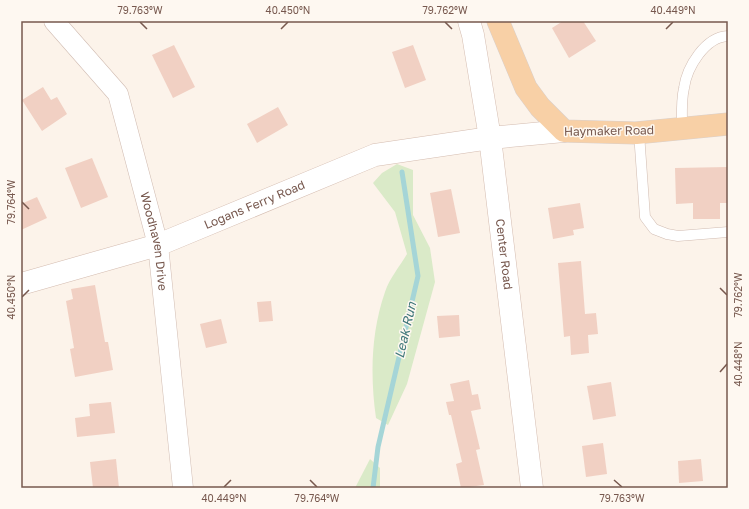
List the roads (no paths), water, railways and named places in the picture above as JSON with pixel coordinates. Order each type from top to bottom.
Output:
[{"type":"main road","points":[[498,21],[526,88],[540,107],[564,131]]},
{"type":"main road","name":"Haymaker Road","points":[[564,131],[639,133],[728,124]]},
{"type":"street","name":"Woodhaven Drive","points":[[54,21],[118,94],[158,245],[183,488]]},
{"type":"street","name":"Center Road","points":[[469,21],[473,35],[490,138],[532,488]]},
{"type":"street","name":"Haymaker Road","points":[[490,138],[564,131]]},
{"type":"street","name":"Logans Ferry Road","points":[[21,284],[158,245],[375,156],[490,138]]},
{"type":"lane","points":[[682,128],[684,87],[693,63],[709,44],[728,36]]},
{"type":"lane","points":[[639,133],[645,217],[654,229],[666,234],[678,236],[728,232]]},
{"type":"waterway","name":"Leak Run","points":[[373,488],[378,447],[418,276],[402,172]]}]
